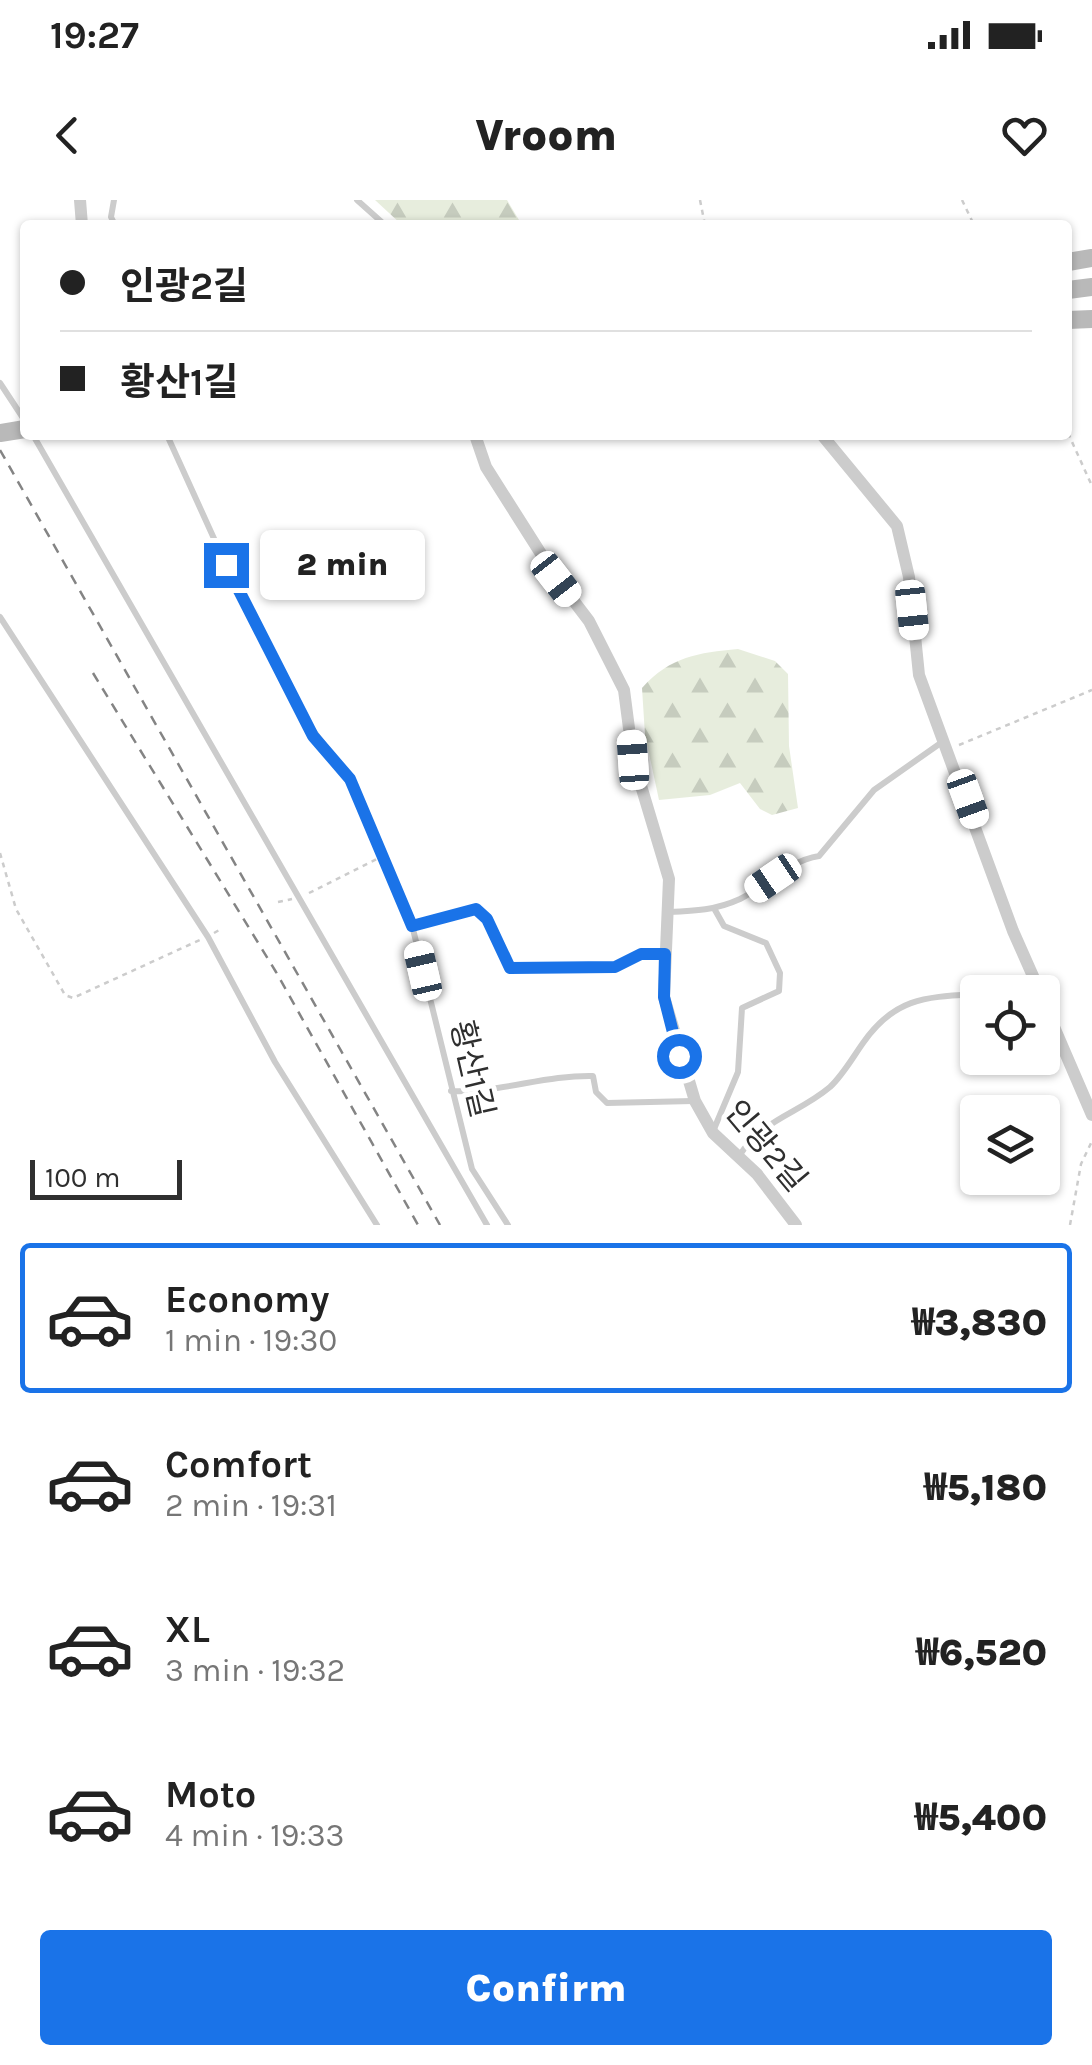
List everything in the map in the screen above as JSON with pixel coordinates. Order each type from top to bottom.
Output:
[{"type":"street","name":"인광2길","points":[[478,440],[486,467],[556,579],[589,621],[618,676],[630,719],[633,760],[669,879],[664,997],[694,1100],[713,1133],[739,1156],[796,1225]]},
{"type":"street","points":[[826,440],[897,526],[909,577],[920,675],[948,744],[1012,931],[1032,975]]},
{"type":"street","points":[[1060,1040],[1092,1115]]},
{"type":"lane","points":[[357,200],[379,220]]},
{"type":"lane","points":[[0,383],[20,413]]},
{"type":"lane","points":[[36,440],[302,896],[487,1225]]},
{"type":"lane","name":"황산1길","points":[[169,440],[226,565],[303,717],[350,779],[412,926],[468,1156],[481,1188],[508,1225]]},
{"type":"lane","points":[[0,617],[208,936],[275,1062],[377,1225]]},
{"type":"lane","points":[[668,912],[715,910],[744,897],[802,858],[818,856],[874,790],[948,744]]},
{"type":"lane","points":[[412,926],[476,909],[487,919],[510,968],[615,967],[641,954],[665,954]]},
{"type":"lane","points":[[713,1133],[738,1072],[742,1008],[778,990],[780,973],[766,944],[724,926],[715,910]]},
{"type":"lane","points":[[739,1156],[754,1132],[831,1086],[873,1028],[896,1006],[960,995]]},
{"type":"lane","points":[[451,1091],[485,1092],[594,1076],[596,1092],[607,1102],[694,1100]]},
{"type":"lane","points":[[451,1161],[468,1156]]},
{"type":"path","points":[[1071,440],[1092,486]]},
{"type":"path","points":[[948,744],[1092,690]]},
{"type":"path","points":[[0,852],[16,909],[65,995],[73,998],[221,929]]},
{"type":"path","points":[[278,902],[302,896],[383,856]]},
{"type":"path","points":[[1070,1225],[1081,1164],[1092,1142]]},
{"type":"green space","points":[[375,200],[507,200],[519,220],[397,220]]},
{"type":"green space","points":[[738,649],[775,661],[788,674],[789,746],[798,808],[772,815],[760,809],[740,783],[710,795],[659,800],[645,735],[642,688],[664,669],[686,658]]},
{"type":"railway","points":[[0,450],[440,1225]]},
{"type":"railway","points":[[93,673],[276,972],[418,1225]]},
{"type":"route","points":[[226,565],[313,736],[350,779],[412,926],[476,909],[494,931],[510,968],[615,967],[641,954],[665,954],[664,997],[679,1056]]}]
